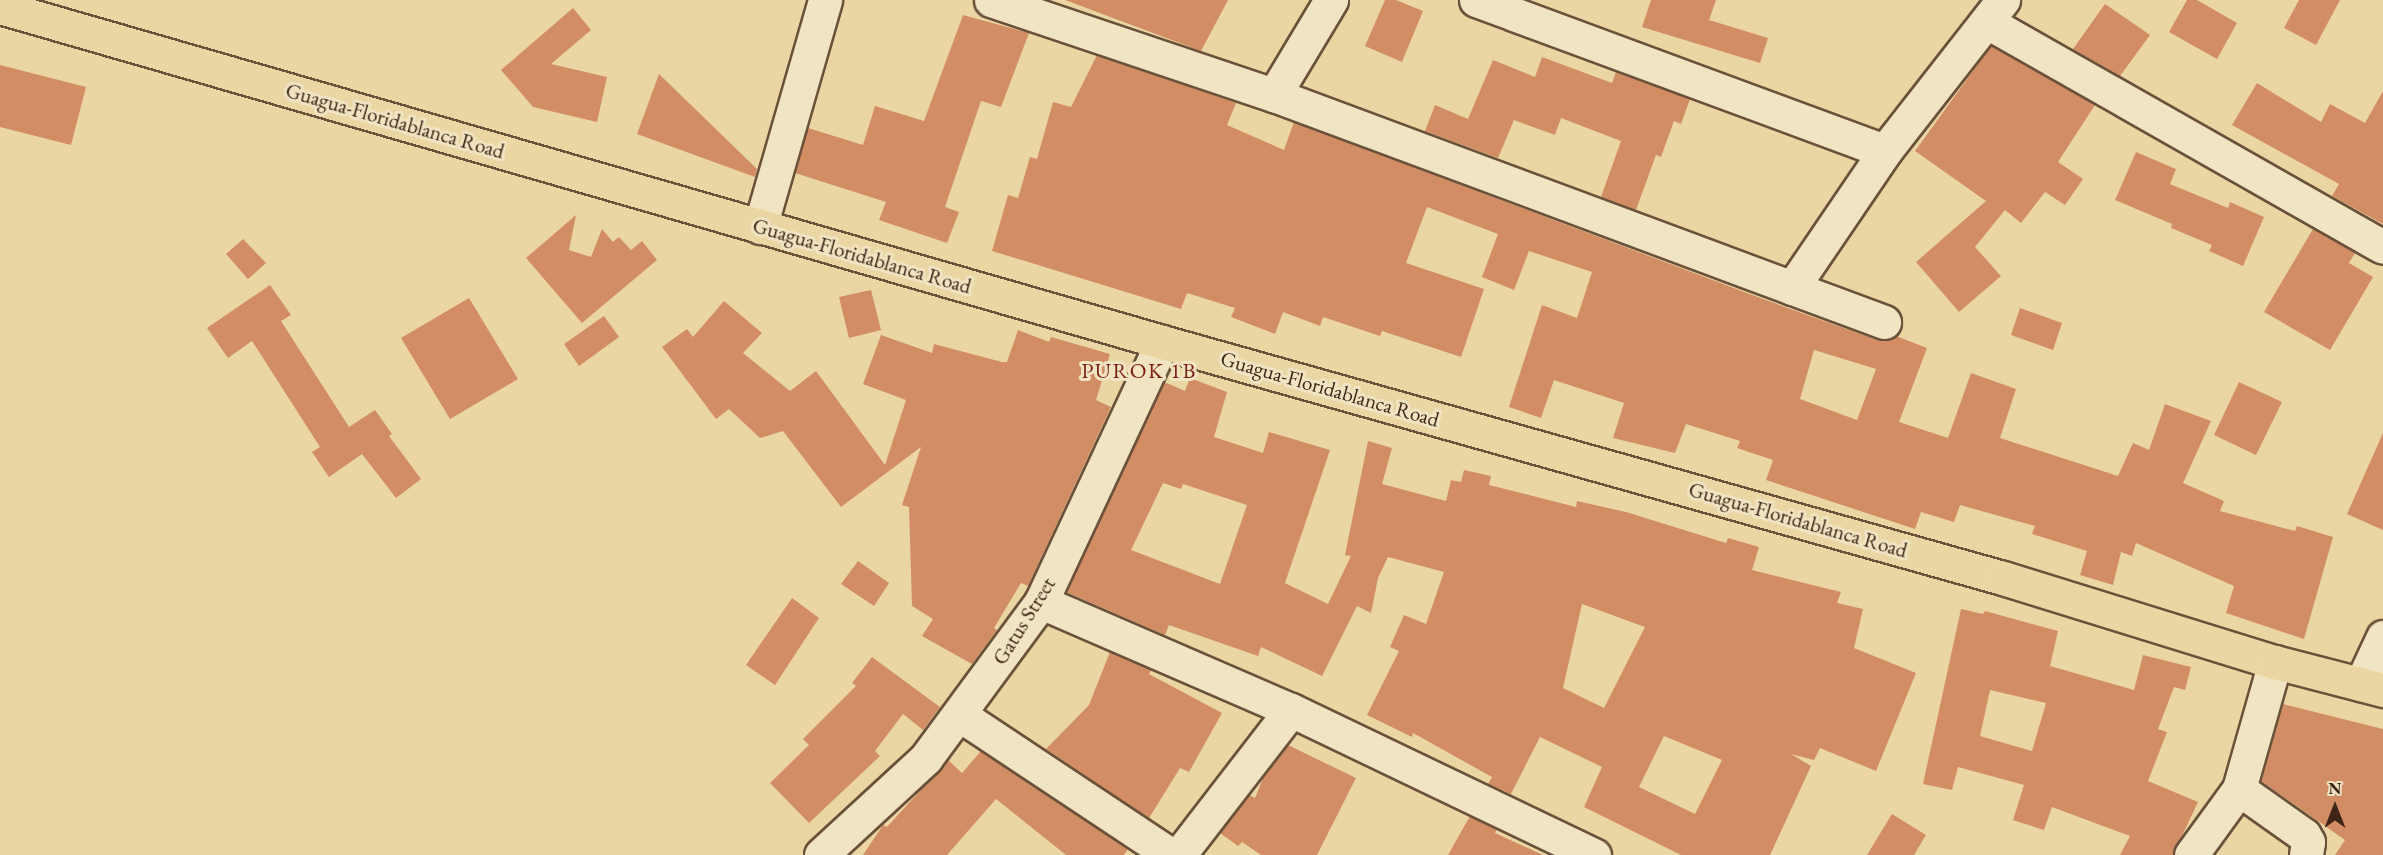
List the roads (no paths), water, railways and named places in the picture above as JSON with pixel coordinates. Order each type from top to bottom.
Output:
[{"type":"main road","name":"Guagua-Floridablanca Road","points":[[0,7],[1162,342],[2003,578],[2275,662],[2372,687]]},
{"type":"street","points":[[760,227],[825,0]]},
{"type":"street","points":[[991,0],[1274,95],[1884,322]]},
{"type":"street","points":[[1274,95],[1331,0]]},
{"type":"street","points":[[1476,0],[1885,151]]},
{"type":"street","points":[[1792,288],[1885,151],[1999,6],[2383,247]]},
{"type":"street","name":"Gatus Street","points":[[821,855],[926,758],[960,715],[1041,602],[1162,342]]},
{"type":"street","points":[[1041,602],[1291,710],[1594,855]]},
{"type":"street","points":[[2372,687],[2383,637]]},
{"type":"street","points":[[2192,855],[2238,789],[2275,662]]},
{"type":"street","points":[[1179,855],[1291,710]]},
{"type":"street","points":[[960,715],[1171,855]]},
{"type":"street","points":[[2238,789],[2304,835],[2308,842],[2306,855]]},
{"type":"district","name":"PUROK 1B","points":[[1139,371]]}]
